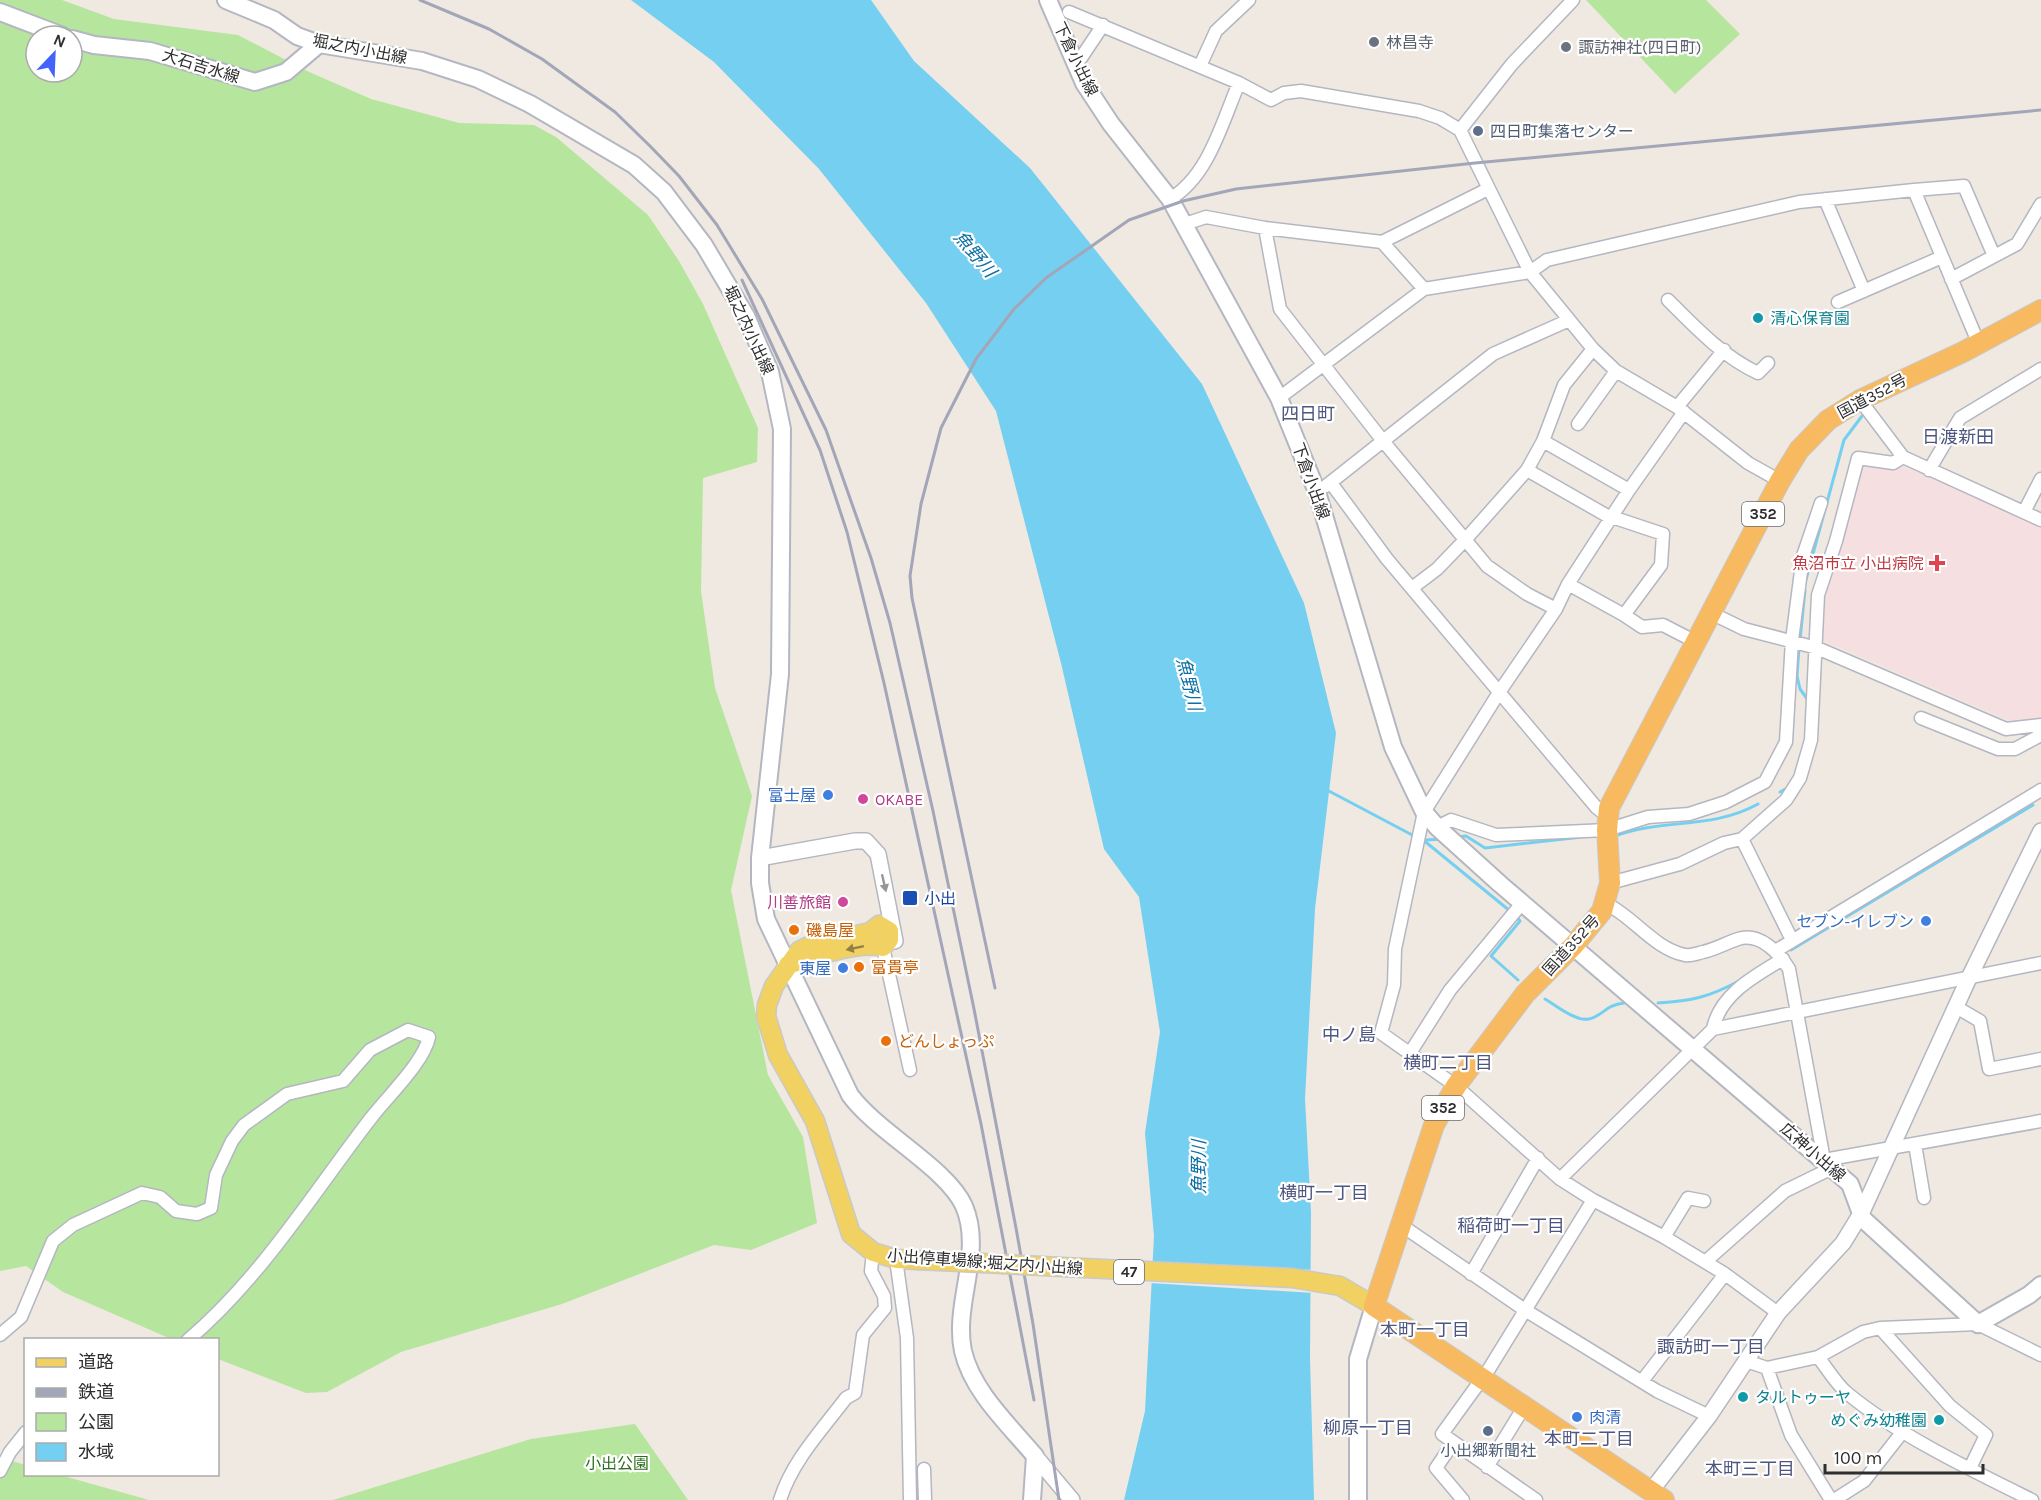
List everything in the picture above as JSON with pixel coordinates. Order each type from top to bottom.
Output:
[{"type":"highway","name":"国道352号","points":[[1374,1306],[1434,1125],[1456,1086],[1525,994],[1596,920],[1608,893],[1607,823],[1631,764],[1780,481],[1799,450],[1828,420],[1860,400],[2041,310]]},
{"type":"highway","points":[[1374,1306],[1653,1497]]},
{"type":"main road","name":"堀之内小出線","points":[[226,0],[274,20],[297,36],[319,44],[422,61],[478,79],[530,104],[613,152],[651,179],[685,216],[746,316],[770,372],[782,429],[780,675],[760,858],[760,883],[766,919],[850,1095],[858,1106],[896,1141],[947,1182],[963,1203],[969,1219],[971,1239],[962,1330],[968,1367],[980,1389],[1035,1456]]},
{"type":"main road","name":"下倉小出線","points":[[1048,0],[1084,82],[1111,124],[1170,199],[1185,224],[1280,398],[1324,488],[1393,747],[1424,812],[1518,910],[1574,945]]},
{"type":"main road","points":[[0,12],[32,24]]},
{"type":"main road","name":"大石吉水線","points":[[84,42],[150,51],[255,82],[286,72],[319,44]]},
{"type":"main road","name":"47","points":[[788,965],[805,947],[870,932],[879,924],[887,928],[890,934],[889,940],[883,947]]},
{"type":"main road","name":"広神小出線","points":[[1574,945],[1851,1184],[1863,1220],[1978,1324]]},
{"type":"main road","name":"小出停車場線;堀之内小出線","points":[[788,965],[774,986],[767,1005],[770,1036],[778,1055],[815,1121],[851,1234],[873,1252],[896,1259],[1292,1278],[1340,1287],[1374,1306]]},
{"type":"main road","points":[[1978,1324],[2029,1295],[2041,1285]]},
{"type":"main road","points":[[1358,1500],[1356,1392],[1358,1359],[1374,1306]]},
{"type":"main road","points":[[1032,1500],[1035,1456]]},
{"type":"street","points":[[1200,66],[1216,31],[1249,0]]},
{"type":"street","points":[[1460,130],[1512,64],[1573,0]]},
{"type":"street","points":[[1069,12],[1200,66],[1271,100],[1284,93],[1301,91],[1419,111],[1440,118],[1460,130],[1530,272],[1567,321],[1616,371],[1680,410],[1748,463],[1780,481]]},
{"type":"street","points":[[1075,60],[1081,58],[1103,25]]},
{"type":"street","points":[[1170,199],[1180,193],[1203,167],[1239,83]]},
{"type":"street","points":[[1280,398],[1323,363],[1424,289],[1530,272],[1547,260],[1770,208],[1825,199],[1964,186],[1994,256]]},
{"type":"street","points":[[1185,224],[1206,217],[1265,228],[1382,242],[1488,189]]},
{"type":"street","points":[[1914,190],[1978,342]]},
{"type":"street","points":[[1825,199],[1864,291]]},
{"type":"street","points":[[1951,279],[2017,244],[2041,204]]},
{"type":"street","points":[[1265,228],[1280,309],[1383,441],[1486,566],[1527,594],[1556,609]]},
{"type":"street","points":[[1382,242],[1424,289]]},
{"type":"street","points":[[1838,302],[1942,257]]},
{"type":"street","points":[[1668,300],[1746,367],[1758,373],[1768,363]]},
{"type":"street","points":[[1567,321],[1493,354],[1324,488],[1500,691],[1607,823]]},
{"type":"street","points":[[1412,588],[1437,569],[1527,470],[1543,441],[1564,385],[1593,349]]},
{"type":"street","points":[[1724,350],[1680,410],[1568,584],[1556,609],[1500,691],[1424,812],[1395,949],[1394,985],[1381,1033],[1456,1086],[1560,1179],[1725,1274],[1778,1313]]},
{"type":"street","points":[[1929,470],[1960,418],[2041,369]]},
{"type":"street","points":[[1578,424],[1616,371]]},
{"type":"street","points":[[1860,400],[1903,456],[2041,520]]},
{"type":"street","points":[[1543,441],[1629,490]]},
{"type":"street","points":[[1828,1164],[1789,969],[1780,955],[1762,942],[1740,938],[1718,948],[1687,956],[1651,938],[1608,893],[1725,843],[1742,839],[1786,800],[1800,778],[1810,740],[1817,648],[1818,595],[1836,541],[1858,458],[1893,464],[1903,456]]},
{"type":"street","points":[[1527,470],[1612,517],[1663,534],[1661,565],[1623,615]]},
{"type":"street","points":[[2024,512],[2041,479]]},
{"type":"street","points":[[1437,827],[1451,820],[1496,835],[1689,814],[1726,802],[1765,782],[1786,742],[1803,556],[1821,503]]},
{"type":"street","points":[[1568,584],[1642,627],[1663,625],[1696,642]]},
{"type":"street","points":[[1711,613],[1744,629],[1817,648],[2006,729],[2041,725]]},
{"type":"street","points":[[1921,718],[1998,749],[2015,749],[2041,735]]},
{"type":"street","points":[[1713,1029],[1715,1019],[1737,988],[1780,955],[1792,940],[2041,790]]},
{"type":"street","points":[[1653,1497],[1778,1313],[1843,1243],[1862,1212],[1968,980],[2041,831]]},
{"type":"street","points":[[1742,839],[1792,940]]},
{"type":"street","points":[[760,858],[855,841],[866,841],[878,854],[896,938],[891,946],[883,947],[910,1070]]},
{"type":"street","points":[[1410,1053],[1450,990],[1518,910]]},
{"type":"street","points":[[1560,1179],[1713,1029],[1797,1011],[1968,980],[2041,963]]},
{"type":"street","points":[[1956,1007],[1980,1021],[1989,1069],[2041,1059]]},
{"type":"street","points":[[0,1335],[21,1317],[53,1241],[73,1225],[127,1197],[142,1193],[160,1197],[176,1211],[197,1214],[211,1208],[216,1175],[232,1141],[244,1125],[272,1102],[302,1089],[343,1082],[370,1050],[408,1030],[429,1037],[426,1052],[369,1120],[303,1212],[209,1322],[190,1338]]},
{"type":"street","points":[[1705,1262],[1785,1191],[1828,1164],[1891,1148],[2041,1121]]},
{"type":"street","points":[[1915,1144],[1924,1198]]},
{"type":"street","points":[[1472,1274],[1538,1158]]},
{"type":"street","points":[[1664,1237],[1688,1198],[1704,1201]]},
{"type":"street","points":[[1536,1500],[1442,1434],[1483,1379],[1593,1200]]},
{"type":"street","points":[[1401,1225],[1525,1310],[1657,1391],[1709,1416]]},
{"type":"street","points":[[780,1500],[786,1482],[801,1458],[846,1398],[855,1393],[863,1335],[885,1308],[884,1296],[871,1272],[873,1252]]},
{"type":"street","points":[[896,1259],[908,1338],[910,1500]]},
{"type":"street","points":[[1642,1381],[1725,1274]]},
{"type":"street","points":[[1746,1361],[1767,1368],[1818,1357],[1863,1332],[1880,1328],[1978,1324],[2041,1356]]},
{"type":"street","points":[[1880,1328],[1950,1406],[1986,1435],[1970,1468]]},
{"type":"street","points":[[1818,1357],[1845,1392],[1904,1430],[2032,1500]]},
{"type":"street","points":[[1767,1368],[1791,1435],[1833,1500],[1864,1481],[1904,1430]]},
{"type":"street","points":[[1487,1467],[1524,1407]]},
{"type":"street","points":[[0,1471],[10,1452],[24,1434]]},
{"type":"street","points":[[1453,1443],[1436,1468],[1463,1500]]},
{"type":"street","points":[[1035,1456],[1072,1500]]},
{"type":"street","points":[[924,1469],[925,1500]]},
{"type":"shaded area","name":"魚沼市立 小出病院","points":[[1862,460],[1913,470],[2041,525],[2041,719],[2015,723],[1820,639],[1823,601]]},
{"type":"green space","points":[[0,0],[62,0],[114,19],[238,35],[307,71],[371,99],[459,123],[534,125],[556,137],[648,215],[679,261],[703,304],[758,428],[757,462],[703,478],[701,591],[715,688],[752,796],[731,890],[768,1075],[803,1137],[817,1223],[751,1250],[714,1245],[562,1304],[401,1352],[327,1392],[306,1393],[219,1359],[219,1338],[169,1338],[63,1292],[26,1266],[0,1271]]},
{"type":"green space","points":[[1586,0],[1706,0],[1740,34],[1675,94]]},
{"type":"green space","name":"小出公園","points":[[635,1424],[688,1500],[333,1500],[531,1439]]},
{"type":"green space","points":[[0,1457],[24,1465],[24,1476],[64,1476],[149,1500],[0,1500]]},
{"type":"water","name":"魚野川","points":[[631,0],[871,0],[914,61],[1030,168],[1202,384],[1304,603],[1336,733],[1315,909],[1305,1099],[1311,1212],[1310,1359],[1314,1500],[1124,1500],[1145,1411],[1154,1236],[1145,1133],[1160,1032],[1139,897],[1104,849],[1061,663],[996,411],[926,303],[819,169],[714,62]]},
{"type":"pier","points":[[1150,1262],[1314,1270],[1314,1293],[1149,1283]]},
{"type":"waterway","points":[[1805,583],[1844,440],[1862,416]]},
{"type":"waterway","points":[[1800,640],[1805,590]]},
{"type":"waterway","points":[[1799,647],[1797,676],[1800,689],[1808,700]]},
{"type":"waterway","points":[[1780,792],[1789,787]]},
{"type":"waterway","points":[[1327,790],[1416,837]]},
{"type":"waterway","points":[[1615,836],[1651,827],[1723,817],[1758,804]]},
{"type":"waterway","points":[[1791,950],[2033,805]]},
{"type":"waterway","points":[[1457,837],[1466,836],[1485,848],[1582,837]]},
{"type":"waterway","points":[[1422,839],[1510,911]]},
{"type":"waterway","points":[[1426,840],[1442,839]]},
{"type":"waterway","points":[[1515,915],[1520,921],[1491,956],[1518,980]]},
{"type":"waterway","points":[[1658,1003],[1700,997],[1739,981]]},
{"type":"waterway","points":[[1545,999],[1566,1012],[1584,1019],[1594,1018],[1612,1006],[1624,1003]]},
{"type":"railway","points":[[420,0],[489,29],[542,59],[615,112],[679,176],[717,225],[762,299],[826,430],[871,558],[890,623],[933,811],[1016,1228],[1033,1324],[1059,1500]]},
{"type":"railway","points":[[995,988],[912,598],[910,576],[921,504],[941,428],[976,359],[1014,309],[1046,278],[1129,220],[1183,201],[1236,189],[1475,163],[2041,110]]},
{"type":"railway","points":[[742,280],[820,450],[847,532],[884,683],[981,1124],[1034,1400]]},
{"type":"place","name":"林昌寺","points":[[1374,42]]},
{"type":"place","name":"諏訪神社(四日町)","points":[[1566,47]]},
{"type":"place","name":"四日町集落センター","points":[[1478,131]]},
{"type":"place","name":"清心保育園","points":[[1758,318]]},
{"type":"place","name":"魚沼市立 小出病院","points":[[1937,563]]},
{"type":"place","name":"富士屋","points":[[828,795]]},
{"type":"place","name":"OKABE","points":[[863,799]]},
{"type":"place","name":"小出","points":[[910,898]]},
{"type":"place","name":"川善旅館","points":[[843,902]]},
{"type":"place","name":"セブン-イレブン","points":[[1926,921]]},
{"type":"place","name":"磯島屋","points":[[794,930]]},
{"type":"place","name":"富貴亭","points":[[859,967]]},
{"type":"place","name":"東屋","points":[[843,968]]},
{"type":"place","name":"どんしょっぷ","points":[[886,1041]]},
{"type":"place","name":"タルトゥーヤ","points":[[1743,1397]]},
{"type":"place","name":"肉清","points":[[1577,1417]]},
{"type":"place","name":"めぐみ幼稚園","points":[[1939,1420]]},
{"type":"place","name":"小出郷新聞社","points":[[1488,1431]]},
{"type":"district","name":"四日町","points":[[1308,414]]},
{"type":"district","name":"日渡新田","points":[[1958,437]]},
{"type":"district","name":"中ノ島","points":[[1349,1035]]},
{"type":"district","name":"横町二丁目","points":[[1448,1063]]},
{"type":"district","name":"横町一丁目","points":[[1324,1193]]},
{"type":"district","name":"稲荷町一丁目","points":[[1511,1226]]},
{"type":"district","name":"本町一丁目","points":[[1425,1330]]},
{"type":"district","name":"諏訪町一丁目","points":[[1711,1347]]},
{"type":"district","name":"柳原一丁目","points":[[1368,1428]]},
{"type":"district","name":"本町二丁目","points":[[1589,1439]]},
{"type":"district","name":"本町三丁目","points":[[1750,1469]]}]
